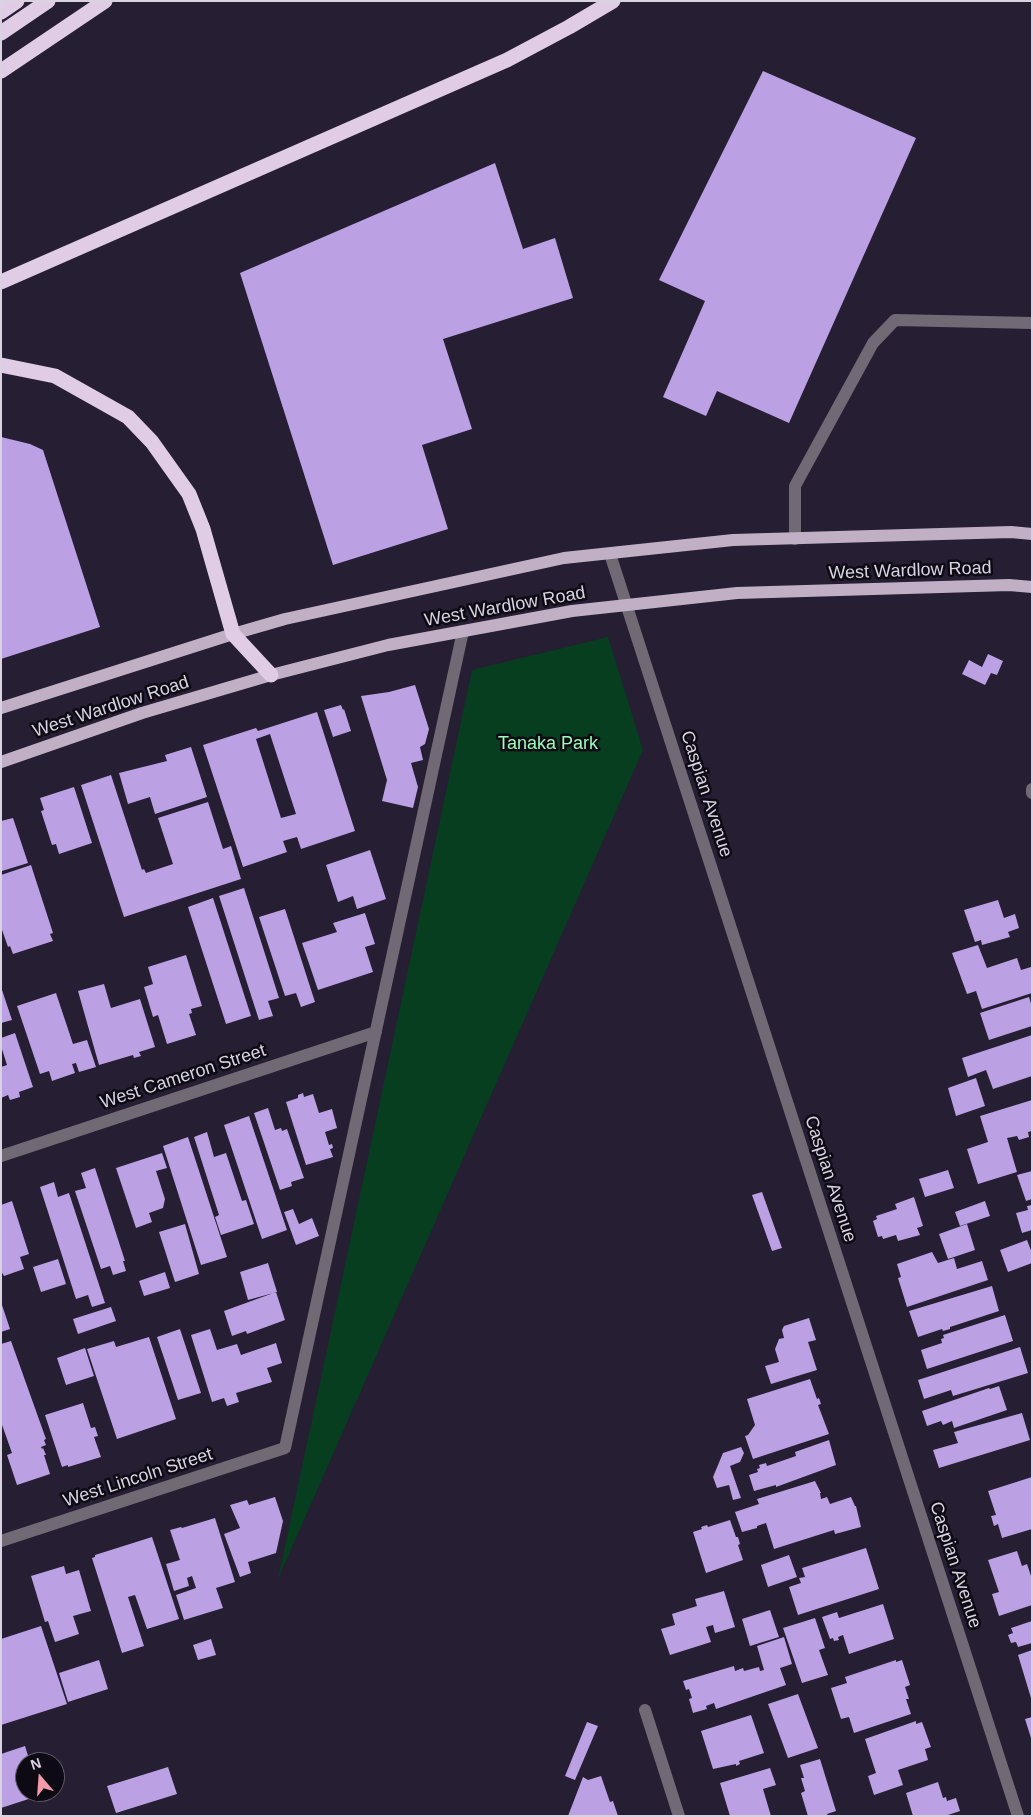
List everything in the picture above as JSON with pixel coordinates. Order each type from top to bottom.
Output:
[{"type":"highway","points":[[1,12],[17,1]]},
{"type":"highway","points":[[1,33],[48,1]]},
{"type":"highway","points":[[1,72],[105,1]]},
{"type":"highway","points":[[1,282],[507,60],[613,1]]},
{"type":"highway","points":[[1,365],[55,376],[128,417],[152,442],[189,494],[203,529],[233,634],[272,676]]},
{"type":"main road","name":"West Wardlow Road","points":[[1,708],[285,619],[564,558],[733,540],[1011,532],[1032,534]]},
{"type":"main road","name":"West Wardlow Road","points":[[1,762],[142,713],[388,645],[572,611],[737,593],[1009,585],[1032,587]]},
{"type":"street","points":[[795,538],[796,486],[873,343],[896,320],[1032,323]]},
{"type":"street","name":"Caspian Avenue","points":[[610,554],[1018,1816]]},
{"type":"street","points":[[376,1032],[463,631]]},
{"type":"street","name":"West Cameron Street","points":[[1,1156],[376,1032]]},
{"type":"street","name":"West Lincoln Street","points":[[1,1541],[285,1448],[376,1032]]},
{"type":"street","points":[[645,1710],[679,1816]]},
{"type":"green space","name":"Tanaka Park","points":[[608,637],[643,750],[278,1579],[472,670]]},
{"type":"building","points":[[763,71],[916,138],[789,423],[717,391],[706,416],[663,397],[705,301],[659,280]]},
{"type":"building","points":[[495,163],[523,249],[555,238],[573,298],[443,339],[472,429],[422,445],[448,529],[333,565],[240,273]]},
{"type":"building","points":[[1,437],[30,444],[43,450],[100,627],[1,659]]},
{"type":"building","points":[[988,654],[1003,661],[997,675],[991,673],[985,685],[962,674],[969,660],[982,667]]},
{"type":"building","points":[[415,685],[429,729],[425,744],[420,747],[423,760],[411,763],[418,787],[413,808],[382,801],[387,780],[361,696],[389,692]]},
{"type":"building","points":[[341,705],[351,731],[333,737],[324,710]]},
{"type":"building","points":[[317,712],[355,831],[301,849],[297,837],[283,841],[287,852],[243,867],[203,745],[256,728],[258,731]],"holes":[[[270,734],[296,814],[281,818],[256,739]]]},
{"type":"building","points":[[191,747],[207,797],[155,814],[150,797],[128,804],[119,773],[167,761],[165,755]]},
{"type":"building","points":[[111,775],[142,870],[144,869],[146,873],[173,864],[158,818],[208,802],[223,849],[231,846],[241,879],[124,917],[81,785]]},
{"type":"building","points":[[74,787],[92,843],[59,854],[56,844],[52,845],[41,811],[44,810],[40,798]]},
{"type":"building","points":[[13,818],[28,863],[2,871],[1,821]]},
{"type":"building","points":[[370,850],[386,899],[357,909],[353,896],[338,902],[326,865]]},
{"type":"building","points":[[31,865],[53,933],[50,934],[53,941],[13,954],[10,946],[8,947],[1,927],[1,875]]},
{"type":"building","points":[[244,888],[279,998],[268,1001],[273,1016],[259,1020],[219,896]]},
{"type":"building","points":[[213,898],[251,1016],[226,1024],[188,907]]},
{"type":"building","points":[[998,900],[1004,918],[1015,914],[1019,928],[1008,932],[1010,937],[982,945],[981,940],[975,942],[964,910]]},
{"type":"building","points":[[285,909],[315,1002],[301,1007],[296,993],[285,996],[259,917]]},
{"type":"building","points":[[365,913],[375,944],[365,947],[373,972],[318,990],[302,943],[337,932],[333,923]]},
{"type":"building","points":[[978,945],[987,968],[1017,958],[1021,970],[1031,967],[1032,993],[982,1009],[976,991],[967,994],[952,953]]},
{"type":"building","points":[[186,955],[202,1006],[191,1009],[192,1013],[189,1014],[196,1035],[167,1044],[158,1015],[153,1017],[144,987],[153,984],[148,967]]},
{"type":"building","points":[[104,984],[111,1008],[140,999],[155,1047],[139,1052],[141,1056],[134,1058],[133,1055],[99,1065],[78,991]]},
{"type":"building","points":[[1,987],[12,1020],[1,1023]]},
{"type":"building","points":[[56,993],[73,1044],[87,1040],[96,1067],[79,1072],[76,1063],[72,1064],[75,1073],[52,1081],[49,1071],[40,1074],[17,1006]]},
{"type":"building","points":[[1029,997],[1032,1007],[1032,1026],[989,1040],[980,1013]]},
{"type":"building","points":[[15,1033],[33,1087],[19,1092],[20,1097],[10,1100],[8,1095],[1,1098],[1,1067],[7,1065],[1,1046],[1,1038]]},
{"type":"building","points":[[1032,1035],[1032,1076],[993,1089],[986,1070],[968,1077],[962,1058]]},
{"type":"building","points":[[976,1078],[985,1106],[956,1116],[948,1088]]},
{"type":"building","points":[[303,1093],[304,1097],[313,1094],[319,1113],[332,1109],[337,1128],[325,1132],[329,1145],[332,1144],[333,1148],[330,1149],[333,1157],[306,1165],[286,1102],[298,1098],[298,1095]]},
{"type":"building","points":[[1032,1100],[1032,1131],[1028,1132],[1029,1137],[1019,1140],[1017,1136],[1007,1138],[1017,1172],[978,1184],[967,1149],[988,1142],[980,1116]]},
{"type":"building","points":[[268,1108],[275,1130],[281,1128],[282,1131],[287,1129],[304,1178],[291,1182],[292,1186],[280,1190],[254,1113]]},
{"type":"building","points":[[249,1116],[287,1230],[262,1239],[224,1125]]},
{"type":"building","points":[[207,1132],[214,1157],[226,1153],[242,1201],[246,1200],[254,1224],[221,1235],[215,1217],[219,1215],[194,1137]]},
{"type":"building","points":[[188,1137],[227,1257],[201,1265],[163,1146]]},
{"type":"building","points":[[162,1153],[167,1168],[156,1171],[165,1199],[163,1208],[149,1213],[152,1222],[136,1228],[116,1168]]},
{"type":"building","points":[[95,1168],[125,1261],[123,1261],[126,1271],[113,1275],[110,1266],[101,1269],[75,1191],[86,1188],[81,1173]]},
{"type":"building","points":[[948,1170],[954,1188],[925,1197],[919,1179]]},
{"type":"building","points":[[1032,1171],[1032,1199],[1026,1201],[1017,1175]]},
{"type":"building","points":[[54,1182],[58,1197],[69,1193],[105,1303],[92,1307],[88,1295],[76,1299],[40,1187]]},
{"type":"building","points":[[762,1192],[782,1248],[772,1251],[752,1195]]},
{"type":"building","points":[[914,1197],[923,1226],[917,1228],[920,1235],[898,1241],[896,1235],[883,1239],[882,1236],[878,1237],[873,1221],[877,1219],[876,1216],[897,1209],[895,1204]]},
{"type":"building","points":[[12,1201],[29,1254],[20,1257],[24,1269],[4,1276],[1,1271],[1,1205]]},
{"type":"building","points":[[985,1201],[990,1216],[960,1226],[955,1212]]},
{"type":"building","points":[[1032,1205],[1032,1230],[1022,1233],[1016,1213],[1028,1210],[1027,1206]]},
{"type":"building","points":[[293,1209],[299,1224],[312,1218],[319,1236],[296,1245],[284,1212]]},
{"type":"building","points":[[185,1224],[199,1274],[175,1282],[159,1232]]},
{"type":"building","points":[[967,1224],[975,1250],[948,1259],[939,1234]]},
{"type":"building","points":[[1027,1240],[1032,1253],[1032,1263],[1008,1272],[1000,1250]]},
{"type":"building","points":[[932,1252],[938,1263],[954,1258],[957,1269],[982,1261],[988,1280],[907,1307],[898,1278],[901,1277],[897,1264]]},
{"type":"building","points":[[58,1259],[66,1284],[41,1292],[33,1267]]},
{"type":"building","points":[[268,1263],[277,1292],[248,1300],[240,1272]]},
{"type":"building","points":[[165,1272],[170,1288],[144,1296],[139,1281]]},
{"type":"building","points":[[992,1286],[999,1311],[950,1327],[950,1329],[943,1331],[942,1329],[918,1337],[909,1311]]},
{"type":"building","points":[[276,1292],[285,1320],[247,1334],[246,1331],[232,1336],[224,1311]]},
{"type":"building","points":[[1,1302],[10,1329],[1,1332]]},
{"type":"building","points":[[111,1307],[116,1321],[78,1334],[73,1319]]},
{"type":"building","points":[[1005,1315],[1013,1341],[927,1369],[921,1350],[942,1343],[943,1335]]},
{"type":"building","points":[[809,1318],[816,1340],[808,1342],[817,1370],[771,1384],[765,1366],[779,1362],[775,1349],[779,1339],[784,1338],[782,1330],[784,1326]]},
{"type":"building","points":[[180,1329],[201,1393],[178,1400],[157,1337]]},
{"type":"building","points":[[210,1329],[217,1350],[237,1344],[241,1355],[276,1343],[282,1363],[267,1368],[272,1382],[236,1393],[239,1402],[227,1406],[224,1398],[212,1402],[191,1335]]},
{"type":"building","points":[[149,1337],[176,1419],[117,1439],[87,1349],[114,1341],[116,1347]]},
{"type":"building","points":[[11,1341],[46,1439],[44,1440],[46,1445],[41,1447],[46,1455],[44,1455],[50,1474],[17,1485],[7,1455],[12,1453],[1,1422],[1,1344]]},
{"type":"building","points":[[1020,1347],[1028,1373],[953,1396],[951,1390],[924,1399],[918,1380]]},
{"type":"building","points":[[85,1348],[94,1376],[66,1385],[57,1358]]},
{"type":"building","points":[[810,1379],[817,1399],[819,1398],[821,1404],[818,1405],[829,1434],[753,1459],[745,1436],[748,1435],[755,1425],[747,1399]]},
{"type":"building","points":[[999,1386],[1007,1410],[954,1428],[952,1421],[943,1425],[941,1421],[927,1426],[922,1411]]},
{"type":"building","points":[[83,1403],[91,1428],[95,1427],[98,1436],[94,1437],[101,1457],[62,1467],[45,1415]]},
{"type":"building","points":[[1022,1413],[1030,1440],[939,1468],[933,1450],[958,1443],[954,1432]]},
{"type":"building","points":[[829,1440],[836,1465],[776,1487],[776,1485],[754,1491],[749,1475],[758,1472],[759,1465],[766,1463],[767,1466],[796,1456],[795,1452]]},
{"type":"building","points":[[741,1447],[744,1453],[740,1462],[730,1466],[741,1498],[733,1500],[729,1485],[717,1488],[713,1477],[723,1453]]},
{"type":"building","points":[[1032,1477],[1032,1529],[1002,1538],[998,1524],[994,1526],[991,1516],[996,1515],[988,1491]]},
{"type":"building","points":[[815,1481],[821,1493],[821,1499],[827,1497],[830,1504],[851,1497],[856,1506],[861,1527],[835,1534],[834,1530],[774,1549],[766,1523],[757,1526],[757,1528],[742,1532],[735,1512],[759,1504],[757,1499]]},
{"type":"building","points":[[275,1497],[283,1521],[276,1553],[248,1562],[251,1573],[240,1577],[224,1534],[240,1528],[230,1505],[247,1500],[249,1505]]},
{"type":"building","points":[[215,1518],[235,1582],[216,1588],[223,1608],[184,1620],[176,1595],[196,1588],[192,1576],[187,1578],[189,1586],[174,1591],[166,1564],[180,1560],[170,1530]]},
{"type":"building","points":[[730,1520],[736,1537],[738,1537],[740,1544],[738,1545],[743,1560],[706,1573],[693,1532],[707,1525],[708,1527]]},
{"type":"building","points":[[152,1537],[179,1619],[147,1629],[135,1595],[128,1597],[144,1646],[122,1653],[92,1558],[95,1555]]},
{"type":"building","points":[[866,1548],[879,1589],[798,1615],[789,1587],[801,1583],[799,1578],[805,1577],[802,1568]]},
{"type":"building","points":[[1017,1551],[1022,1566],[1027,1564],[1032,1579],[1032,1605],[999,1616],[992,1594],[999,1592],[988,1560]]},
{"type":"building","points":[[789,1555],[797,1577],[768,1587],[761,1565]]},
{"type":"building","points":[[64,1566],[66,1574],[79,1570],[91,1611],[73,1616],[79,1634],[55,1642],[48,1621],[45,1622],[31,1576]]},
{"type":"building","points":[[724,1591],[735,1627],[715,1633],[713,1625],[706,1627],[711,1642],[670,1655],[661,1629],[675,1625],[672,1614],[697,1606],[695,1599]]},
{"type":"building","points":[[883,1604],[894,1639],[849,1654],[843,1635],[838,1637],[839,1640],[834,1641],[833,1638],[830,1639],[822,1617],[837,1612],[839,1618]]},
{"type":"building","points":[[770,1610],[779,1637],[750,1646],[742,1619]]},
{"type":"building","points":[[815,1618],[825,1648],[819,1650],[828,1675],[802,1683],[783,1628]]},
{"type":"building","points":[[1032,1621],[1032,1643],[1018,1647],[1016,1642],[1011,1643],[1008,1635],[1013,1633],[1011,1628]]},
{"type":"building","points":[[41,1626],[67,1704],[1,1725],[1,1639]]},
{"type":"building","points":[[784,1637],[792,1664],[780,1668],[786,1685],[716,1709],[714,1703],[706,1706],[707,1709],[693,1713],[689,1699],[692,1698],[689,1689],[686,1690],[683,1681],[734,1666],[735,1671],[743,1668],[744,1671],[759,1667],[760,1671],[764,1670],[757,1646]]},
{"type":"building","points":[[211,1639],[216,1655],[198,1660],[193,1645]]},
{"type":"building","points":[[1032,1650],[1032,1698],[1031,1698],[1018,1655]]},
{"type":"building","points":[[99,1660],[108,1689],[68,1702],[59,1673]]},
{"type":"building","points":[[896,1660],[896,1662],[902,1660],[910,1685],[905,1687],[909,1699],[906,1699],[911,1714],[854,1733],[849,1717],[841,1719],[831,1688],[847,1683],[845,1677]]},
{"type":"building","points":[[798,1694],[818,1748],[788,1758],[768,1704]]},
{"type":"building","points":[[751,1715],[764,1753],[739,1761],[740,1764],[736,1766],[736,1764],[713,1769],[701,1731]]},
{"type":"building","points":[[1032,1717],[1032,1738],[1031,1738],[1025,1719]]},
{"type":"building","points":[[916,1721],[916,1724],[922,1722],[931,1747],[925,1749],[928,1760],[898,1770],[903,1785],[874,1795],[868,1776],[876,1773],[865,1739]]},
{"type":"building","points":[[587,1722],[598,1726],[575,1780],[565,1776]]},
{"type":"building","points":[[25,1746],[27,1752],[15,1752],[15,1802],[19,1802],[1,1808],[1,1754]]},
{"type":"building","points":[[820,1759],[836,1811],[827,1814],[828,1816],[808,1816],[801,1793],[805,1791],[800,1765]]},
{"type":"building","points":[[168,1767],[177,1794],[116,1813],[107,1786]]},
{"type":"building","points":[[770,1768],[776,1785],[763,1789],[771,1816],[730,1816],[720,1783]]},
{"type":"building","points":[[601,1776],[610,1802],[613,1801],[618,1816],[568,1816],[583,1777],[588,1780]]},
{"type":"building","points":[[938,1782],[943,1798],[946,1797],[947,1801],[956,1798],[960,1811],[945,1816],[913,1816],[906,1793]]}]
